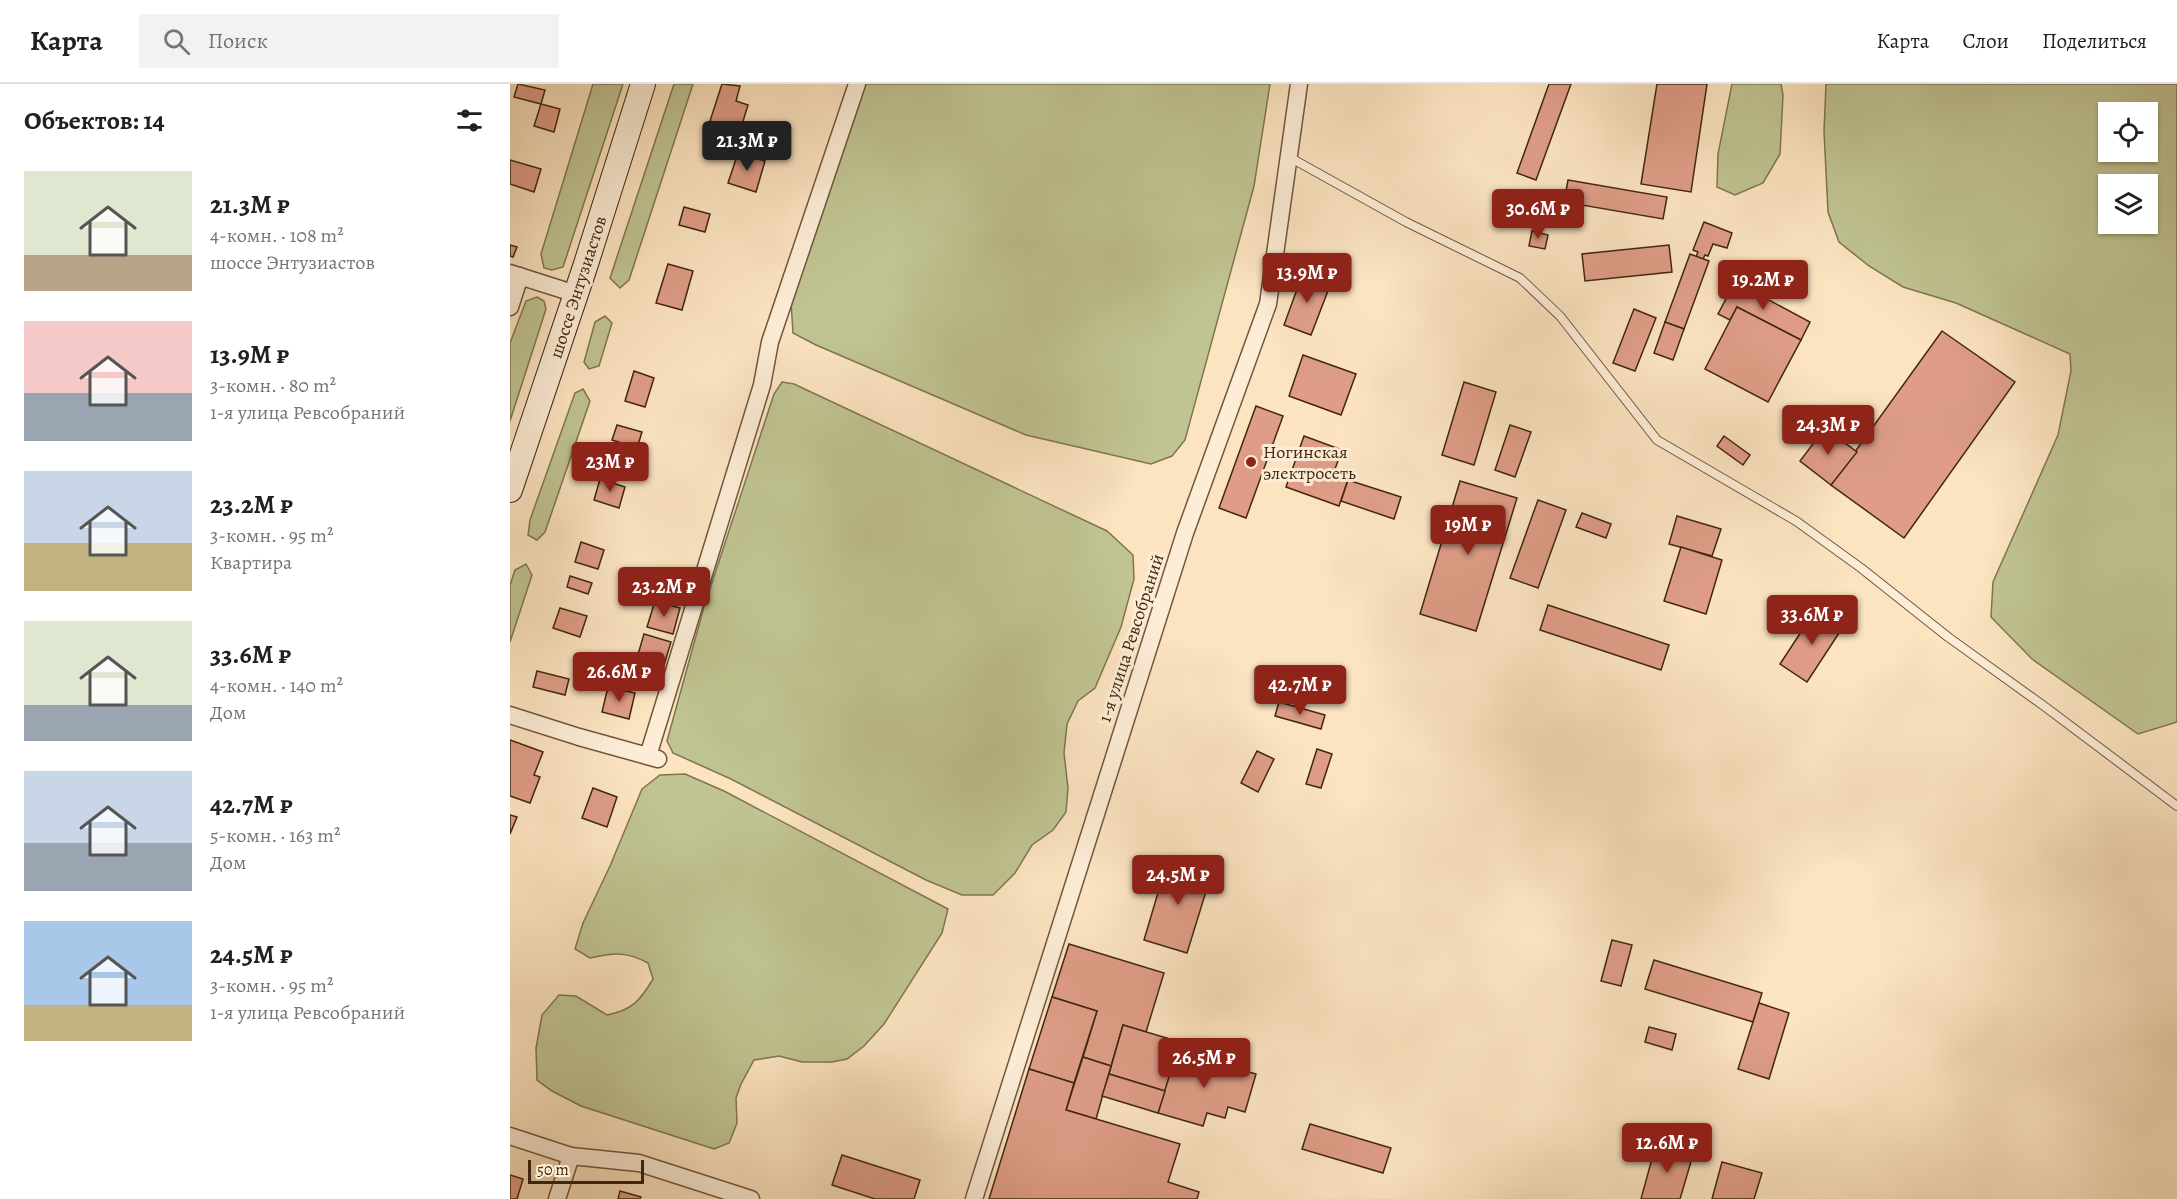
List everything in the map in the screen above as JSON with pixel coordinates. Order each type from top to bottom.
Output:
[{"type":"main road","name":"шоссе Энтузиастов","points":[[510,489],[576,294],[643,84]]},
{"type":"street","points":[[510,715],[653,758],[762,385],[770,342],[857,84]]},
{"type":"street","name":"1-я улица Ревсобраний","points":[[974,1199],[1185,533],[1268,304],[1299,84]]},
{"type":"street","points":[[510,307],[515,274],[576,294]]},
{"type":"street","points":[[510,1136],[571,1156],[639,1163],[751,1199]]},
{"type":"street","points":[[557,1199],[571,1156]]},
{"type":"lane","points":[[1288,157],[1406,222],[1520,278],[1560,316],[1657,440],[1805,528],[1862,568],[1948,637],[2177,806]]},
{"type":"green space","points":[[593,84],[623,84],[563,267],[552,270],[544,268],[541,254]]},
{"type":"green space","points":[[674,84],[693,84],[629,280],[620,288],[610,278]]},
{"type":"green space","points":[[866,84],[1270,84],[1254,186],[1185,440],[1172,456],[1151,464],[1026,435],[793,333],[791,302],[834,165]]},
{"type":"green space","points":[[1732,84],[1781,84],[1783,95],[1780,154],[1763,183],[1735,195],[1717,187],[1718,154]]},
{"type":"green space","points":[[1826,84],[2177,84],[2177,722],[2138,734],[2032,659],[1991,617],[1993,582],[2058,435],[2071,371],[2070,354],[1956,303],[1903,287],[1869,266],[1839,242],[1828,212],[1824,131]]},
{"type":"green space","points":[[537,297],[544,301],[546,309],[510,421],[510,343],[526,301]]},
{"type":"green space","points":[[605,316],[612,323],[599,366],[589,369],[584,362],[595,322]]},
{"type":"green space","points":[[782,382],[794,384],[1107,531],[1133,555],[1134,579],[1121,627],[1095,688],[1078,701],[1067,724],[1064,753],[1068,788],[1066,812],[1053,830],[1032,845],[1015,873],[993,895],[962,895],[926,880],[731,779],[673,753],[667,741],[704,607],[774,394]]},
{"type":"green space","points":[[583,389],[590,401],[545,532],[537,540],[528,535],[530,520],[575,393]]},
{"type":"green space","points":[[526,564],[532,575],[510,642],[510,585],[515,570]]},
{"type":"green space","points":[[685,774],[724,791],[948,909],[942,933],[884,1024],[864,1046],[847,1059],[832,1062],[802,1062],[779,1056],[754,1060],[736,1098],[737,1123],[729,1143],[714,1149],[581,1106],[552,1091],[537,1080],[536,1048],[542,1015],[559,995],[576,996],[607,1015],[635,1003],[653,979],[648,963],[633,956],[619,954],[590,958],[575,949],[583,923],[642,789],[660,775]]},
{"type":"building","points":[[518,84],[545,90],[541,104],[514,97]]},
{"type":"building","points":[[722,84],[740,86],[736,101],[748,105],[740,131],[710,121]]},
{"type":"building","points":[[1549,84],[1571,84],[1536,180],[1517,173]]},
{"type":"building","points":[[1657,84],[1707,84],[1691,192],[1641,184]]},
{"type":"building","points":[[541,104],[560,109],[554,132],[534,126]]},
{"type":"building","points":[[738,153],[765,161],[756,192],[728,183]]},
{"type":"building","points":[[510,160],[541,169],[534,192],[510,184]]},
{"type":"building","points":[[1568,180],[1667,197],[1663,219],[1564,202]]},
{"type":"building","points":[[684,207],[710,214],[705,232],[679,225]]},
{"type":"building","points":[[1704,222],[1732,233],[1727,248],[1713,244],[1708,256],[1705,255],[1703,259],[1696,257],[1698,252],[1693,250]]},
{"type":"building","points":[[1532,231],[1548,235],[1545,249],[1529,246]]},
{"type":"building","points":[[510,245],[517,247],[513,257],[510,256]]},
{"type":"building","points":[[1669,245],[1672,272],[1585,281],[1582,254]]},
{"type":"building","points":[[1690,254],[1709,261],[1684,329],[1665,322]]},
{"type":"building","points":[[668,264],[693,271],[682,310],[656,303]]},
{"type":"building","points":[[1303,273],[1331,283],[1311,335],[1284,325]]},
{"type":"building","points":[[1735,282],[1810,322],[1801,340],[1737,307],[1730,320],[1718,314]]},
{"type":"building","points":[[1737,307],[1801,340],[1768,402],[1705,369]]},
{"type":"building","points":[[1634,309],[1656,318],[1635,371],[1613,363]]},
{"type":"building","points":[[1665,322],[1684,329],[1673,360],[1654,353]]},
{"type":"building","points":[[1942,331],[2015,382],[1904,538],[1831,485]]},
{"type":"building","points":[[1303,355],[1356,374],[1341,415],[1289,396]]},
{"type":"building","points":[[634,371],[654,378],[645,407],[625,401]]},
{"type":"building","points":[[1464,382],[1496,392],[1474,465],[1442,455]]},
{"type":"building","name":"Ногинская электросеть","points":[[1256,406],[1283,416],[1246,518],[1219,508]]},
{"type":"building","points":[[617,425],[642,432],[637,448],[612,440]]},
{"type":"building","points":[[1510,425],[1531,432],[1515,477],[1495,470]]},
{"type":"building","points":[[1825,428],[1857,452],[1831,485],[1800,461]]},
{"type":"building","points":[[1304,436],[1342,450],[1335,469],[1350,474],[1339,506],[1286,487]]},
{"type":"building","points":[[1724,436],[1750,455],[1743,465],[1717,446]]},
{"type":"building","points":[[600,479],[625,487],[619,508],[594,500]]},
{"type":"building","points":[[1348,480],[1401,497],[1394,519],[1341,501]]},
{"type":"building","points":[[1460,481],[1517,498],[1476,631],[1420,614]]},
{"type":"building","points":[[1538,500],[1566,510],[1538,588],[1510,578]]},
{"type":"building","points":[[1582,513],[1611,524],[1606,538],[1576,527]]},
{"type":"building","points":[[1677,516],[1721,529],[1712,556],[1669,544]]},
{"type":"building","points":[[581,542],[604,550],[598,569],[575,562]]},
{"type":"building","points":[[1681,547],[1722,560],[1706,614],[1664,601]]},
{"type":"building","points":[[570,576],[592,583],[588,594],[567,587]]},
{"type":"building","points":[[655,601],[680,608],[673,634],[647,627]]},
{"type":"building","points":[[1548,605],[1669,645],[1661,670],[1540,630]]},
{"type":"building","points":[[560,608],[587,616],[580,637],[553,628]]},
{"type":"building","points":[[1816,609],[1843,627],[1807,682],[1780,664]]},
{"type":"building","points":[[644,634],[671,642],[664,665],[637,658]]},
{"type":"building","points":[[537,671],[569,679],[565,695],[533,687]]},
{"type":"building","points":[[608,687],[635,693],[629,719],[602,712]]},
{"type":"building","points":[[1279,702],[1325,715],[1321,729],[1275,716]]},
{"type":"building","points":[[510,740],[543,752],[534,775],[540,777],[530,803],[510,796]]},
{"type":"building","points":[[1317,749],[1332,754],[1321,788],[1306,784]]},
{"type":"building","points":[[1257,751],[1274,759],[1258,792],[1241,783]]},
{"type":"building","points":[[593,788],[617,797],[607,827],[582,818]]},
{"type":"building","points":[[510,815],[517,817],[510,834]]},
{"type":"building","points":[[1168,859],[1212,872],[1187,953],[1144,940]]},
{"type":"building","points":[[1612,940],[1632,945],[1621,986],[1601,981]]},
{"type":"building","points":[[1069,944],[1164,973],[1146,1032],[1123,1025],[1111,1066],[1083,1057],[1097,1011],[1052,997]]},
{"type":"building","points":[[1654,960],[1762,993],[1753,1022],[1645,989]]},
{"type":"building","points":[[1052,997],[1097,1011],[1074,1083],[1029,1069]]},
{"type":"building","points":[[1759,1003],[1789,1013],[1769,1079],[1738,1069]]},
{"type":"building","points":[[1123,1025],[1180,1042],[1165,1091],[1109,1074]]},
{"type":"building","points":[[1649,1027],[1676,1034],[1672,1050],[1645,1042]]},
{"type":"building","points":[[1177,1051],[1256,1074],[1245,1112],[1228,1107],[1225,1118],[1207,1113],[1203,1126],[1158,1113]]},
{"type":"building","points":[[1083,1057],[1111,1066],[1096,1119],[1066,1110]]},
{"type":"building","points":[[1029,1069],[1074,1083],[1066,1110],[1180,1144],[1168,1182],[1199,1192],[1197,1199],[989,1199]]},
{"type":"building","points":[[1109,1074],[1165,1091],[1158,1113],[1102,1096]]},
{"type":"building","points":[[1310,1124],[1391,1148],[1383,1173],[1302,1149]]},
{"type":"building","points":[[1656,1144],[1693,1155],[1680,1199],[1641,1199]]},
{"type":"building","points":[[842,1155],[920,1180],[914,1199],[875,1199],[832,1185]]},
{"type":"building","points":[[1722,1162],[1762,1173],[1754,1199],[1712,1199]]},
{"type":"building","points":[[510,1175],[523,1179],[517,1199],[510,1199]]},
{"type":"building","points":[[620,1191],[641,1197],[640,1199],[618,1199]]},
{"type":"place","name":"Ногинская электросеть","points":[[1251,462]]}]
